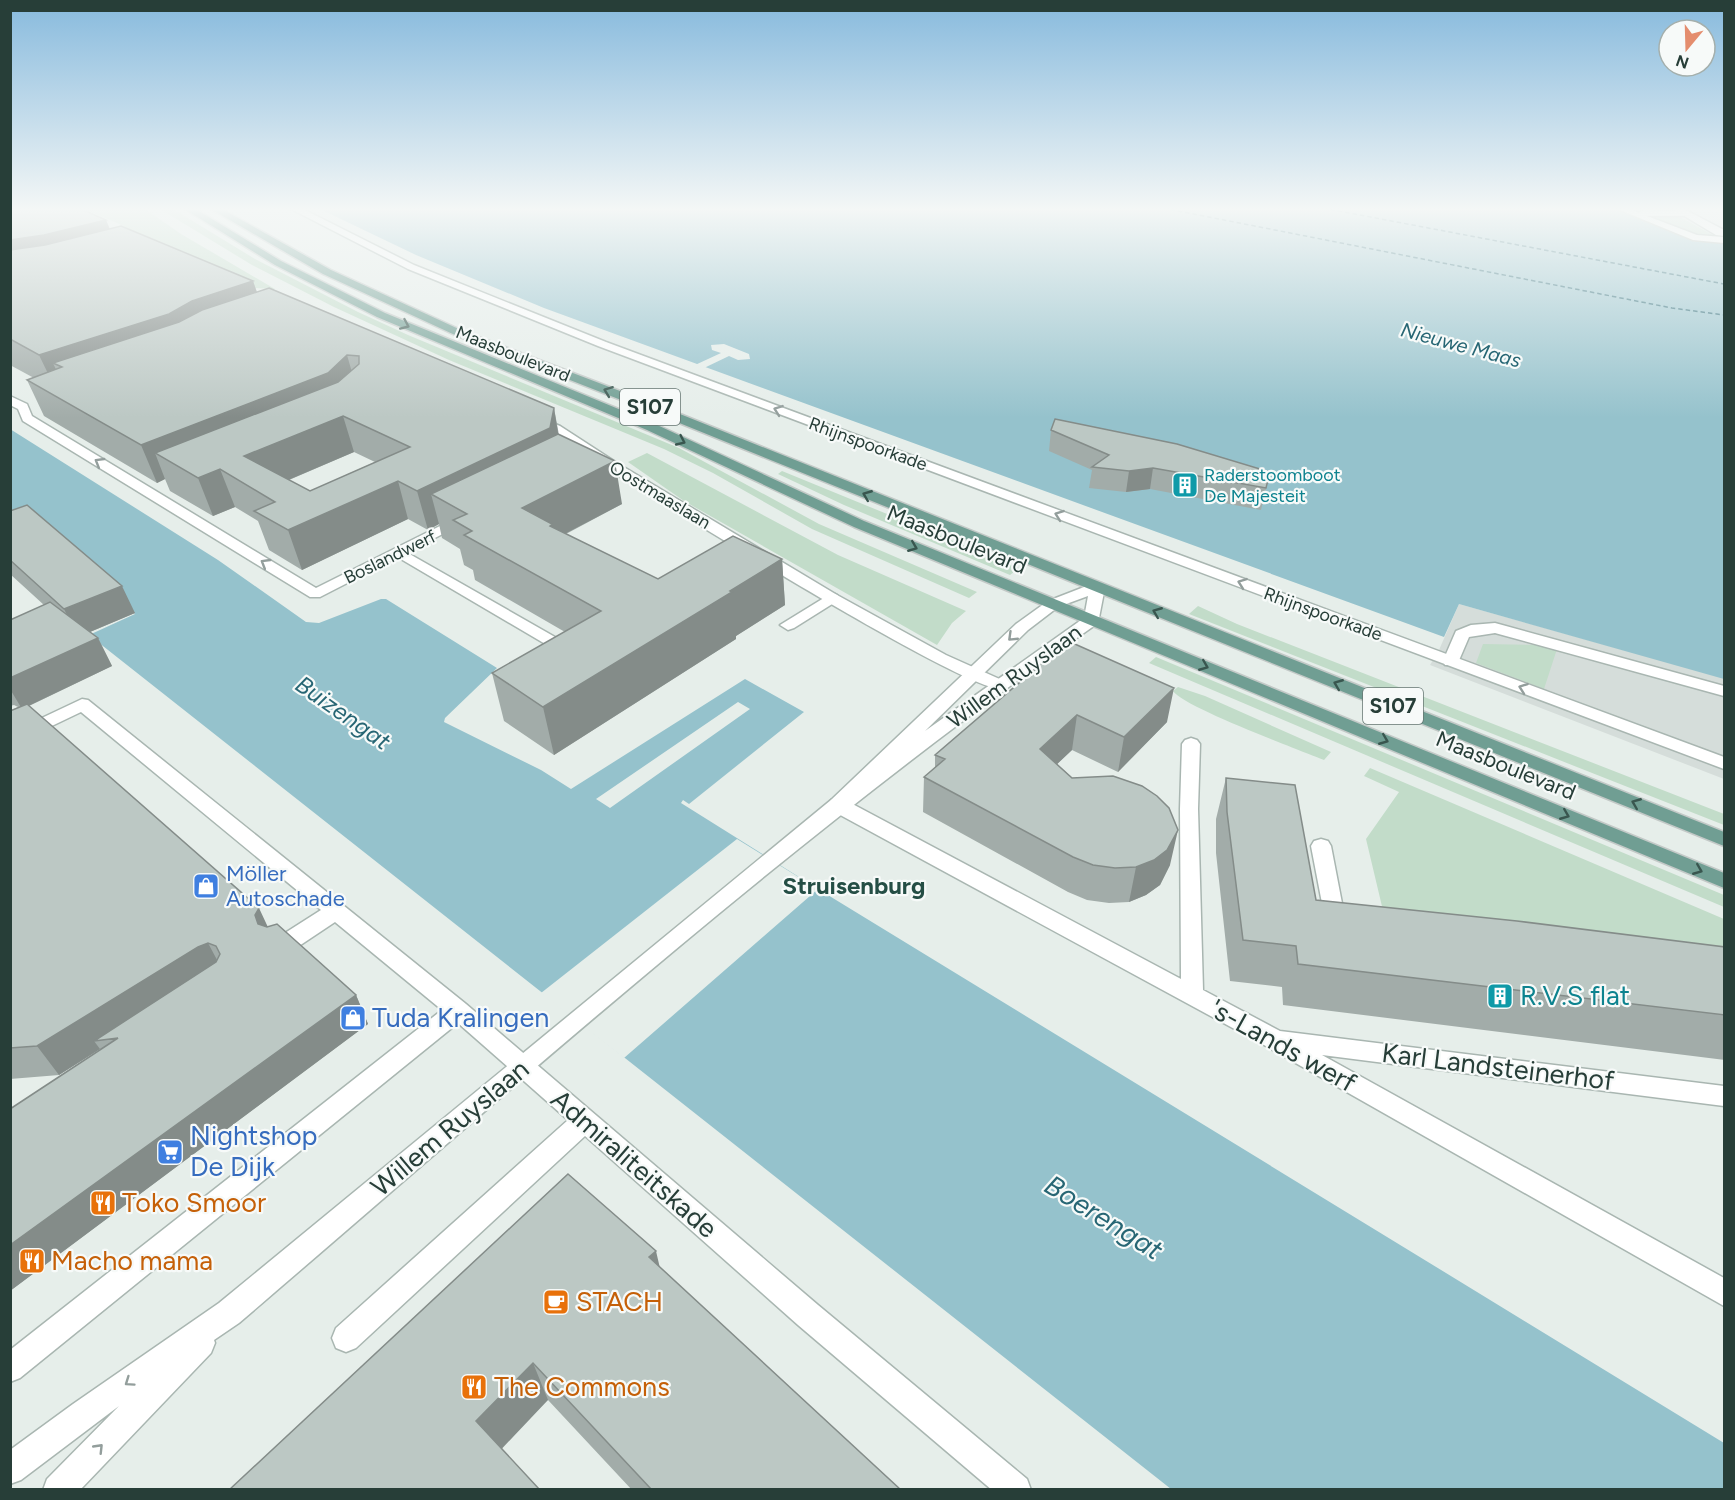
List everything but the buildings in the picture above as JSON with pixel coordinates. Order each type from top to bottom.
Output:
[{"type":"main road","name":"Maasboulevard","points":[[308,278],[381,315],[651,427],[859,524],[1725,880]]},
{"type":"main road","name":"Maasboulevard","points":[[340,278],[459,333],[671,415],[1725,839]]},
{"type":"street","name":"Rhijnspoorkade","points":[[438,278],[591,340],[1725,763]]},
{"type":"street","name":"Boslandwerf","points":[[22,404],[27,418],[155,490],[315,594],[473,516]]},
{"type":"street","name":"Oostmaaslaan","points":[[526,415],[556,429],[588,459],[940,658],[998,685]]},
{"type":"street","points":[[399,552],[582,659]]},
{"type":"street","name":"Willem Ruyslaan","points":[[10,1469],[83,1414],[230,1313],[576,1021],[838,806],[998,685],[1092,620],[1097,587],[1053,604],[1023,627],[838,806]]},
{"type":"street","points":[[788,625],[832,598]]},
{"type":"street","points":[[1450,661],[1462,634],[1472,630],[1495,628],[1725,691]]},
{"type":"street","name":"Admiraliteitskade","points":[[10,740],[82,705],[458,1010],[808,1315],[1016,1490]]},
{"type":"street","points":[[1191,744],[1189,809],[1192,996]]},
{"type":"street","name":"'s-Lands werf","points":[[838,806],[1272,1038],[1725,1293]]},
{"type":"street","points":[[1321,846],[1337,932],[1349,933]]},
{"type":"street","points":[[282,946],[336,911]]},
{"type":"street","points":[[10,1368],[458,1010]]},
{"type":"street","name":"Karl Landsteinerhof","points":[[1272,1038],[1725,1096]]},
{"type":"street","points":[[346,1338],[584,1121]]},
{"type":"street","name":"Willem Ruyslaan","points":[[58,1490],[230,1313]]},
{"type":"shaded area","points":[[1459,604],[1724,678],[1724,779],[1430,665]]},
{"type":"green space","points":[[230,278],[256,278],[275,289],[253,288]]},
{"type":"green space","points":[[277,278],[292,278],[408,335],[679,448],[819,524],[977,592],[969,598],[812,529],[713,473],[664,449],[449,360]]},
{"type":"green space","points":[[647,453],[838,555],[966,611],[952,623],[937,645],[684,501],[628,462]]},
{"type":"green space","points":[[782,471],[1019,568],[1010,575],[844,505],[778,474]]},
{"type":"green space","points":[[1198,606],[1237,624],[1724,814],[1724,825],[1189,614]]},
{"type":"green space","points":[[1483,644],[1544,645],[1557,649],[1544,689],[1476,663]]},
{"type":"green space","points":[[1156,657],[1724,895],[1724,907],[1149,663]]},
{"type":"green space","points":[[1178,687],[1205,696],[1331,752],[1324,760],[1243,728],[1181,698],[1173,691]]},
{"type":"green space","points":[[1370,768],[1724,919],[1724,958],[1385,919],[1366,839],[1399,792],[1364,776]]},
{"type":"water","name":"Nieuwe Maas","points":[[472,278],[1724,278],[1724,679],[1459,604],[1444,637],[544,308]]},
{"type":"water","points":[[10,429],[218,560],[306,622],[319,623],[386,599],[497,668],[445,718],[444,722],[541,770],[571,789],[745,679],[804,712],[689,804],[683,800],[681,803],[1724,1443],[1724,1489],[1171,1489],[89,635],[135,614],[36,533],[11,542]],"holes":[[[738,702],[750,709],[610,808],[596,799]]]},
{"type":"pier","points":[[724,344],[749,354],[750,359],[738,360],[729,356],[704,368],[695,365],[721,353],[712,350],[711,345]]},
{"type":"pier","points":[[737,839],[818,889],[624,1058],[541,993]]},
{"type":"ferry route","points":[[1519,278],[1672,308],[1724,315]]},
{"type":"ferry route","points":[[1692,278],[1724,284]]},
{"type":"place","name":"Raderstoomboot De Majesteit","points":[[1185,485]]},
{"type":"place","name":"Möller Autoschade","points":[[206,886]]},
{"type":"place","name":"R.V.S flat","points":[[1500,996]]},
{"type":"place","name":"Tuda Kralingen","points":[[353,1018]]},
{"type":"place","name":"Nightshop De Dijk","points":[[170,1152]]},
{"type":"place","name":"Toko Smoor","points":[[103,1203]]},
{"type":"place","name":"Macho mama","points":[[32,1261]]},
{"type":"place","name":"STACH","points":[[556,1302]]},
{"type":"place","name":"The Commons","points":[[474,1387]]},
{"type":"district","name":"Struisenburg","points":[[854,886]]},
{"type":"water label","name":"Buizengat","points":[[343,713]]},
{"type":"water label","name":"Boerengat","points":[[1104,1217]]}]
